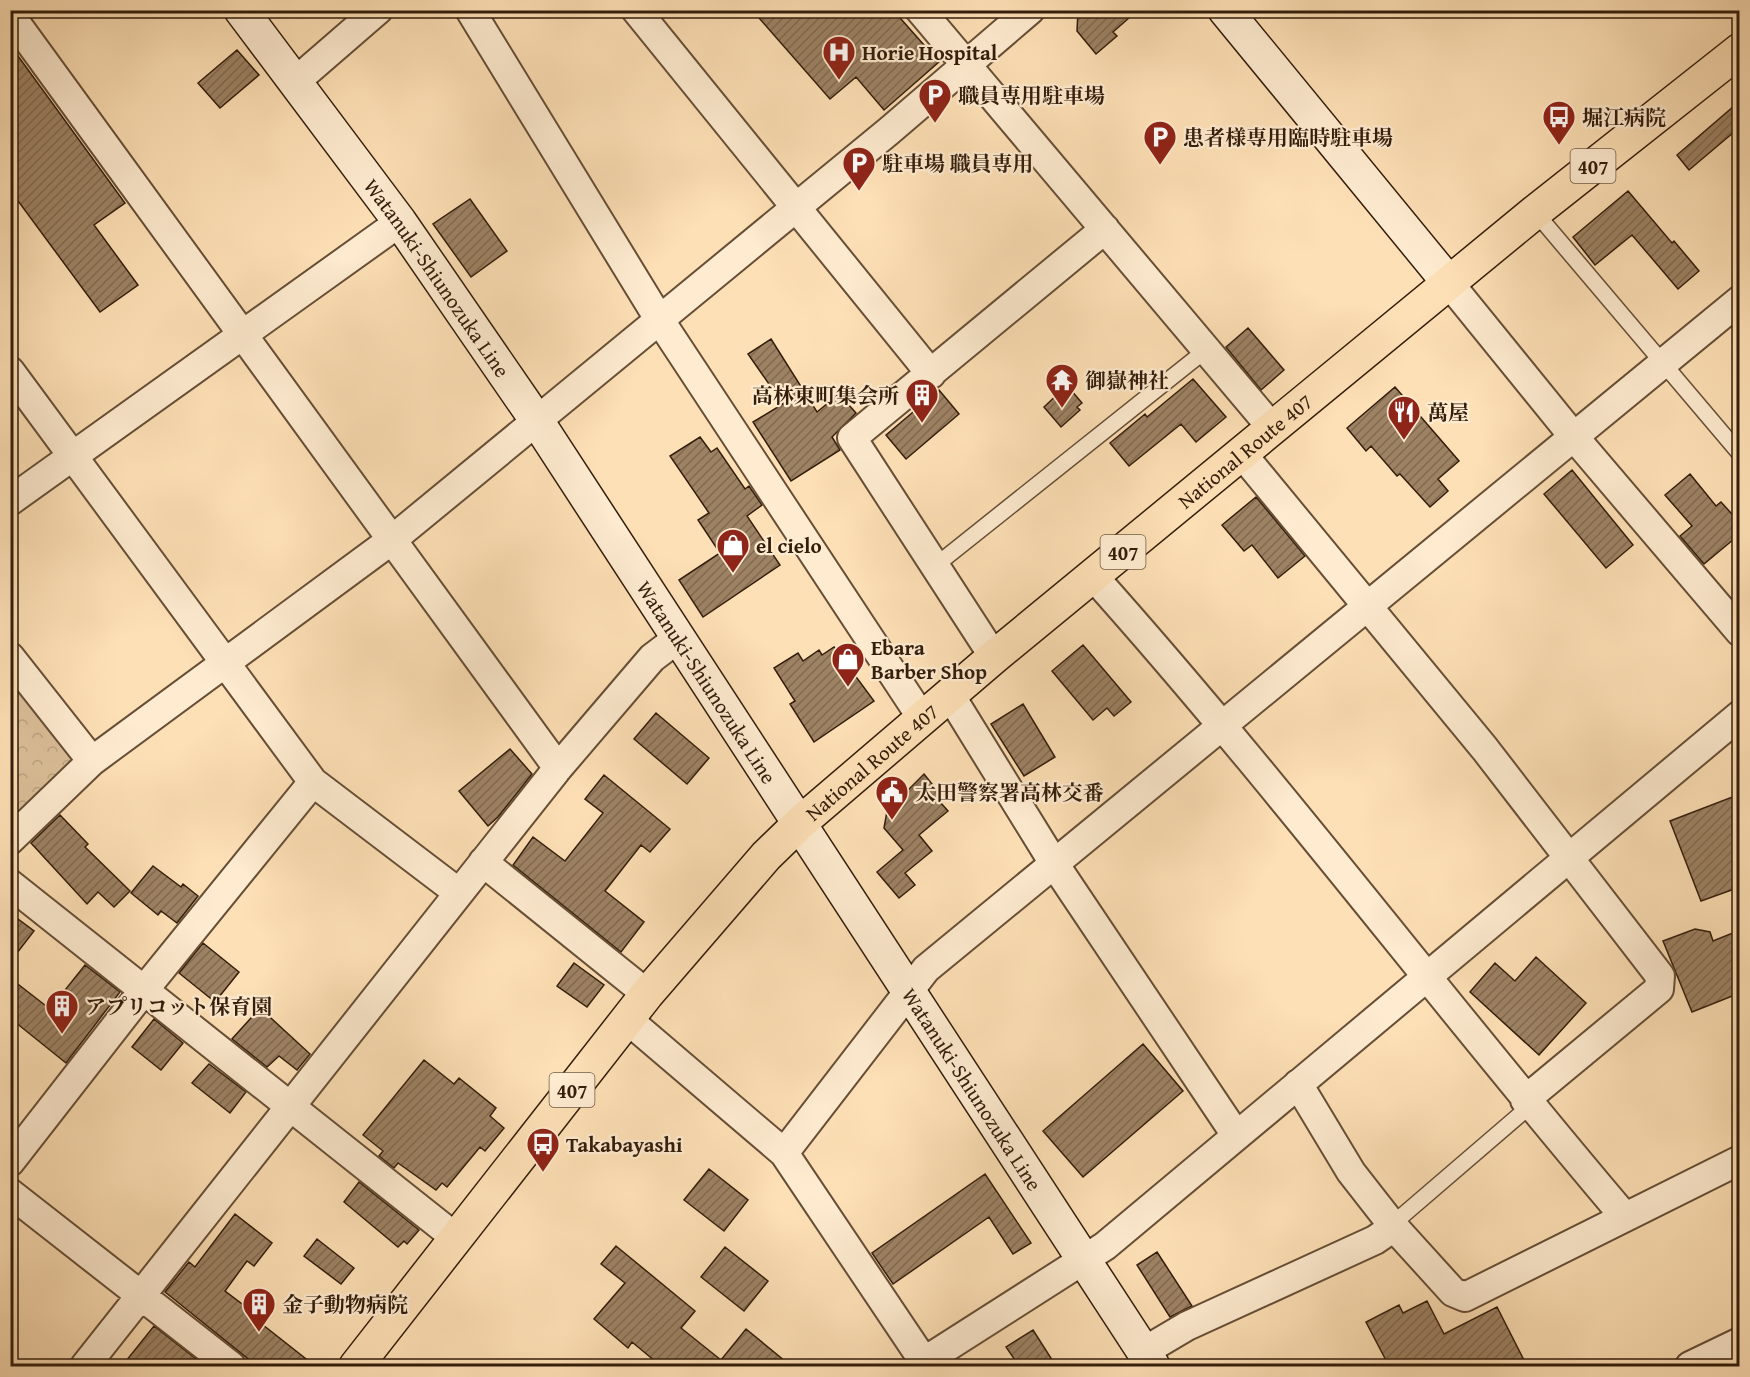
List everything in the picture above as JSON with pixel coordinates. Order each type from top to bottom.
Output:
[{"type":"highway","name":"National Route 407","points":[[356,1366],[647,994],[766,856],[800,823],[994,657],[1535,212],[1740,50]]},
{"type":"main road","name":"Watanuki-Shiunozuka Line","points":[[241,10],[400,222],[537,421],[677,639],[910,990],[1148,1359]]},
{"type":"main road","points":[[1225,10],[1449,283]]},
{"type":"street","points":[[296,81],[378,10]]},
{"type":"street","points":[[470,10],[659,319],[922,718]]},
{"type":"street","points":[[636,10],[931,374]]},
{"type":"street","points":[[920,10],[1273,429]]},
{"type":"street","points":[[10,840],[92,761],[393,539],[889,131],[1030,10]]},
{"type":"street","points":[[15,17],[558,768]]},
{"type":"street","points":[[10,501],[400,222]]},
{"type":"street","points":[[994,657],[852,438],[1105,229]]},
{"type":"street","points":[[1449,283],[1574,437],[1740,632]]},
{"type":"street","points":[[783,1153],[926,969],[1740,300]]},
{"type":"street","points":[[10,371],[313,782],[459,893]]},
{"type":"street","points":[[1242,454],[1369,606],[1571,859],[1660,976],[1659,989],[1528,1103]]},
{"type":"street","points":[[1093,576],[1222,728],[1528,1103],[1625,1217]]},
{"type":"street","points":[[85,1366],[558,768],[652,658],[677,639]]},
{"type":"street","points":[[10,657],[92,761]]},
{"type":"street","points":[[950,695],[1055,865],[1236,1135]]},
{"type":"street","points":[[627,1019],[783,1153],[923,1365],[1105,1246],[1571,859],[1740,715]]},
{"type":"street","points":[[10,1162],[144,990],[313,782]]},
{"type":"street","points":[[483,862],[647,994]]},
{"type":"street","points":[[10,884],[456,1238]]},
{"type":"street","points":[[1298,1084],[1351,1172],[1394,1227],[1453,1292],[1465,1297],[1740,1160]]},
{"type":"street","points":[[10,1193],[231,1366]]},
{"type":"street","points":[[1148,1359],[1187,1326],[1375,1240],[1394,1227]]},
{"type":"street","points":[[1690,1366],[1740,1342]]},
{"type":"lane","points":[[1535,212],[1740,454]]},
{"type":"lane","points":[[935,566],[1206,350]]},
{"type":"lane","points":[[1394,1227],[1402,1216],[1528,1103]]},
{"type":"green space","points":[[11,673],[80,760],[11,822]]},
{"type":"building","points":[[752,10],[893,10],[939,62],[884,110],[856,77],[830,99]]},
{"type":"building","points":[[1078,10],[1138,10],[1113,32],[1117,36],[1096,54],[1077,31]]},
{"type":"building","points":[[10,45],[125,203],[94,225],[138,285],[100,312],[10,190]]},
{"type":"building","points":[[237,50],[259,75],[220,108],[198,83]]},
{"type":"building","points":[[1740,101],[1740,127],[1689,170],[1677,155]]},
{"type":"building","points":[[1628,191],[1699,271],[1678,289],[1632,235],[1595,265],[1573,237]]},
{"type":"building","points":[[470,199],[507,251],[471,277],[433,224]]},
{"type":"building","points":[[1248,328],[1284,370],[1261,390],[1226,347]]},
{"type":"building","points":[[771,339],[817,412],[839,394],[856,413],[832,437],[840,450],[791,481],[753,422],[783,404],[748,354]]},
{"type":"building","points":[[1193,379],[1226,417],[1196,442],[1181,424],[1129,466],[1110,443],[1145,414],[1147,417]]},
{"type":"building","points":[[1395,387],[1459,461],[1438,479],[1448,491],[1430,507],[1400,474],[1397,476],[1371,446],[1366,451],[1347,428]]},
{"type":"building","name":"御嶽神社","points":[[1070,389],[1082,403],[1077,407],[1080,410],[1061,427],[1044,407],[1062,390],[1065,393]]},
{"type":"building","name":"高林東町集会所","points":[[939,390],[959,414],[906,459],[886,435]]},
{"type":"building","points":[[700,437],[711,452],[717,448],[745,489],[749,486],[762,505],[747,516],[780,565],[703,617],[679,580],[720,553],[698,520],[709,513],[670,456]]},
{"type":"building","points":[[1572,470],[1633,545],[1606,568],[1544,494]]},
{"type":"building","points":[[1690,474],[1716,506],[1721,502],[1740,523],[1740,534],[1704,564],[1680,536],[1692,526],[1665,495]]},
{"type":"building","points":[[1256,497],[1305,556],[1278,578],[1252,545],[1244,551],[1222,525]]},
{"type":"building","points":[[1083,645],[1131,702],[1114,716],[1107,708],[1093,720],[1052,671]]},
{"type":"building","points":[[834,647],[874,701],[814,742],[790,704],[795,701],[774,668],[798,653],[803,661],[819,650],[822,655]]},
{"type":"building","points":[[1023,704],[1055,757],[1024,776],[991,724]]},
{"type":"building","points":[[656,713],[709,758],[687,784],[634,739]]},
{"type":"building","points":[[510,749],[532,774],[498,817],[488,826],[459,791]]},
{"type":"building","points":[[924,774],[944,799],[940,802],[948,811],[919,835],[932,851],[905,873],[915,885],[899,898],[877,872],[903,850],[884,828],[887,811]]},
{"type":"building","points":[[604,775],[670,829],[650,852],[641,845],[605,891],[644,922],[621,952],[513,865],[533,837],[565,861],[603,813],[585,799]]},
{"type":"building","points":[[1740,794],[1740,887],[1701,901],[1670,821]]},
{"type":"building","points":[[60,815],[88,844],[85,847],[130,891],[114,907],[98,892],[87,904],[31,843]]},
{"type":"building","points":[[153,866],[181,887],[183,884],[198,896],[177,923],[161,911],[158,915],[131,893]]},
{"type":"building","points":[[10,913],[34,931],[10,962]]},
{"type":"building","points":[[1695,929],[1710,932],[1713,941],[1740,930],[1740,993],[1692,1012],[1663,941]]},
{"type":"building","points":[[203,943],[239,972],[215,1002],[179,973]]},
{"type":"building","points":[[1536,957],[1586,1003],[1539,1055],[1470,992],[1495,963],[1515,981]]},
{"type":"building","points":[[574,963],[604,985],[587,1007],[557,986]]},
{"type":"building","points":[[85,965],[120,992],[66,1063],[10,1018],[10,978],[50,1009]]},
{"type":"building","points":[[260,1008],[310,1054],[297,1070],[279,1056],[267,1067],[232,1039]]},
{"type":"building","points":[[154,1019],[183,1043],[161,1070],[132,1047]]},
{"type":"building","points":[[1143,1044],[1183,1091],[1083,1177],[1043,1131]]},
{"type":"building","points":[[424,1060],[454,1084],[459,1078],[496,1108],[490,1116],[504,1128],[485,1151],[480,1147],[447,1187],[442,1183],[436,1190],[398,1163],[394,1168],[379,1156],[383,1151],[363,1135]]},
{"type":"building","points":[[209,1064],[246,1092],[230,1113],[192,1083]]},
{"type":"building","points":[[709,1169],[748,1200],[724,1231],[684,1200]]},
{"type":"building","points":[[985,1174],[1031,1243],[1013,1254],[989,1217],[893,1284],[872,1253]]},
{"type":"building","points":[[359,1182],[419,1230],[407,1244],[404,1241],[398,1247],[344,1202]]},
{"type":"building","points":[[235,1214],[272,1243],[254,1266],[247,1261],[225,1291],[246,1307],[244,1310],[315,1366],[257,1366],[165,1292],[189,1262],[195,1267]]},
{"type":"building","points":[[317,1239],[354,1268],[341,1284],[304,1256]]},
{"type":"building","points":[[616,1246],[695,1311],[681,1328],[721,1360],[746,1329],[791,1366],[661,1366],[632,1342],[628,1348],[594,1319],[625,1283],[601,1264]]},
{"type":"building","points":[[725,1247],[768,1281],[744,1311],[701,1277]]},
{"type":"building","points":[[1157,1252],[1192,1306],[1170,1317],[1137,1265]]},
{"type":"building","points":[[1427,1301],[1444,1334],[1497,1307],[1527,1366],[1389,1366],[1366,1322],[1399,1305],[1403,1313]]},
{"type":"building","points":[[154,1326],[205,1366],[122,1366]]},
{"type":"building","points":[[1033,1330],[1056,1366],[1019,1366],[1006,1347]]},
{"type":"place","name":"Horie Hospital","points":[[839,81]]},
{"type":"place","name":"職員専用駐車場","points":[[935,124]]},
{"type":"place","name":"堀江病院","points":[[1559,146]]},
{"type":"place","name":"患者様専用臨時駐車場","points":[[1160,166]]},
{"type":"place","name":"駐車場 職員専用","points":[[859,192]]},
{"type":"place","name":"御嶽神社","points":[[1062,409]]},
{"type":"place","name":"高林東町集会所","points":[[922,424]]},
{"type":"place","name":"萬屋","points":[[1404,441]]},
{"type":"place","name":"el cielo","points":[[733,574]]},
{"type":"place","name":"Ebara Barber Shop","points":[[848,688]]},
{"type":"place","name":"太田警察署高林交番","points":[[892,821]]},
{"type":"place","name":"アプリコット保育園","points":[[62,1035]]},
{"type":"place","name":"Takabayashi","points":[[543,1173]]},
{"type":"place","name":"金子動物病院","points":[[259,1333]]}]
